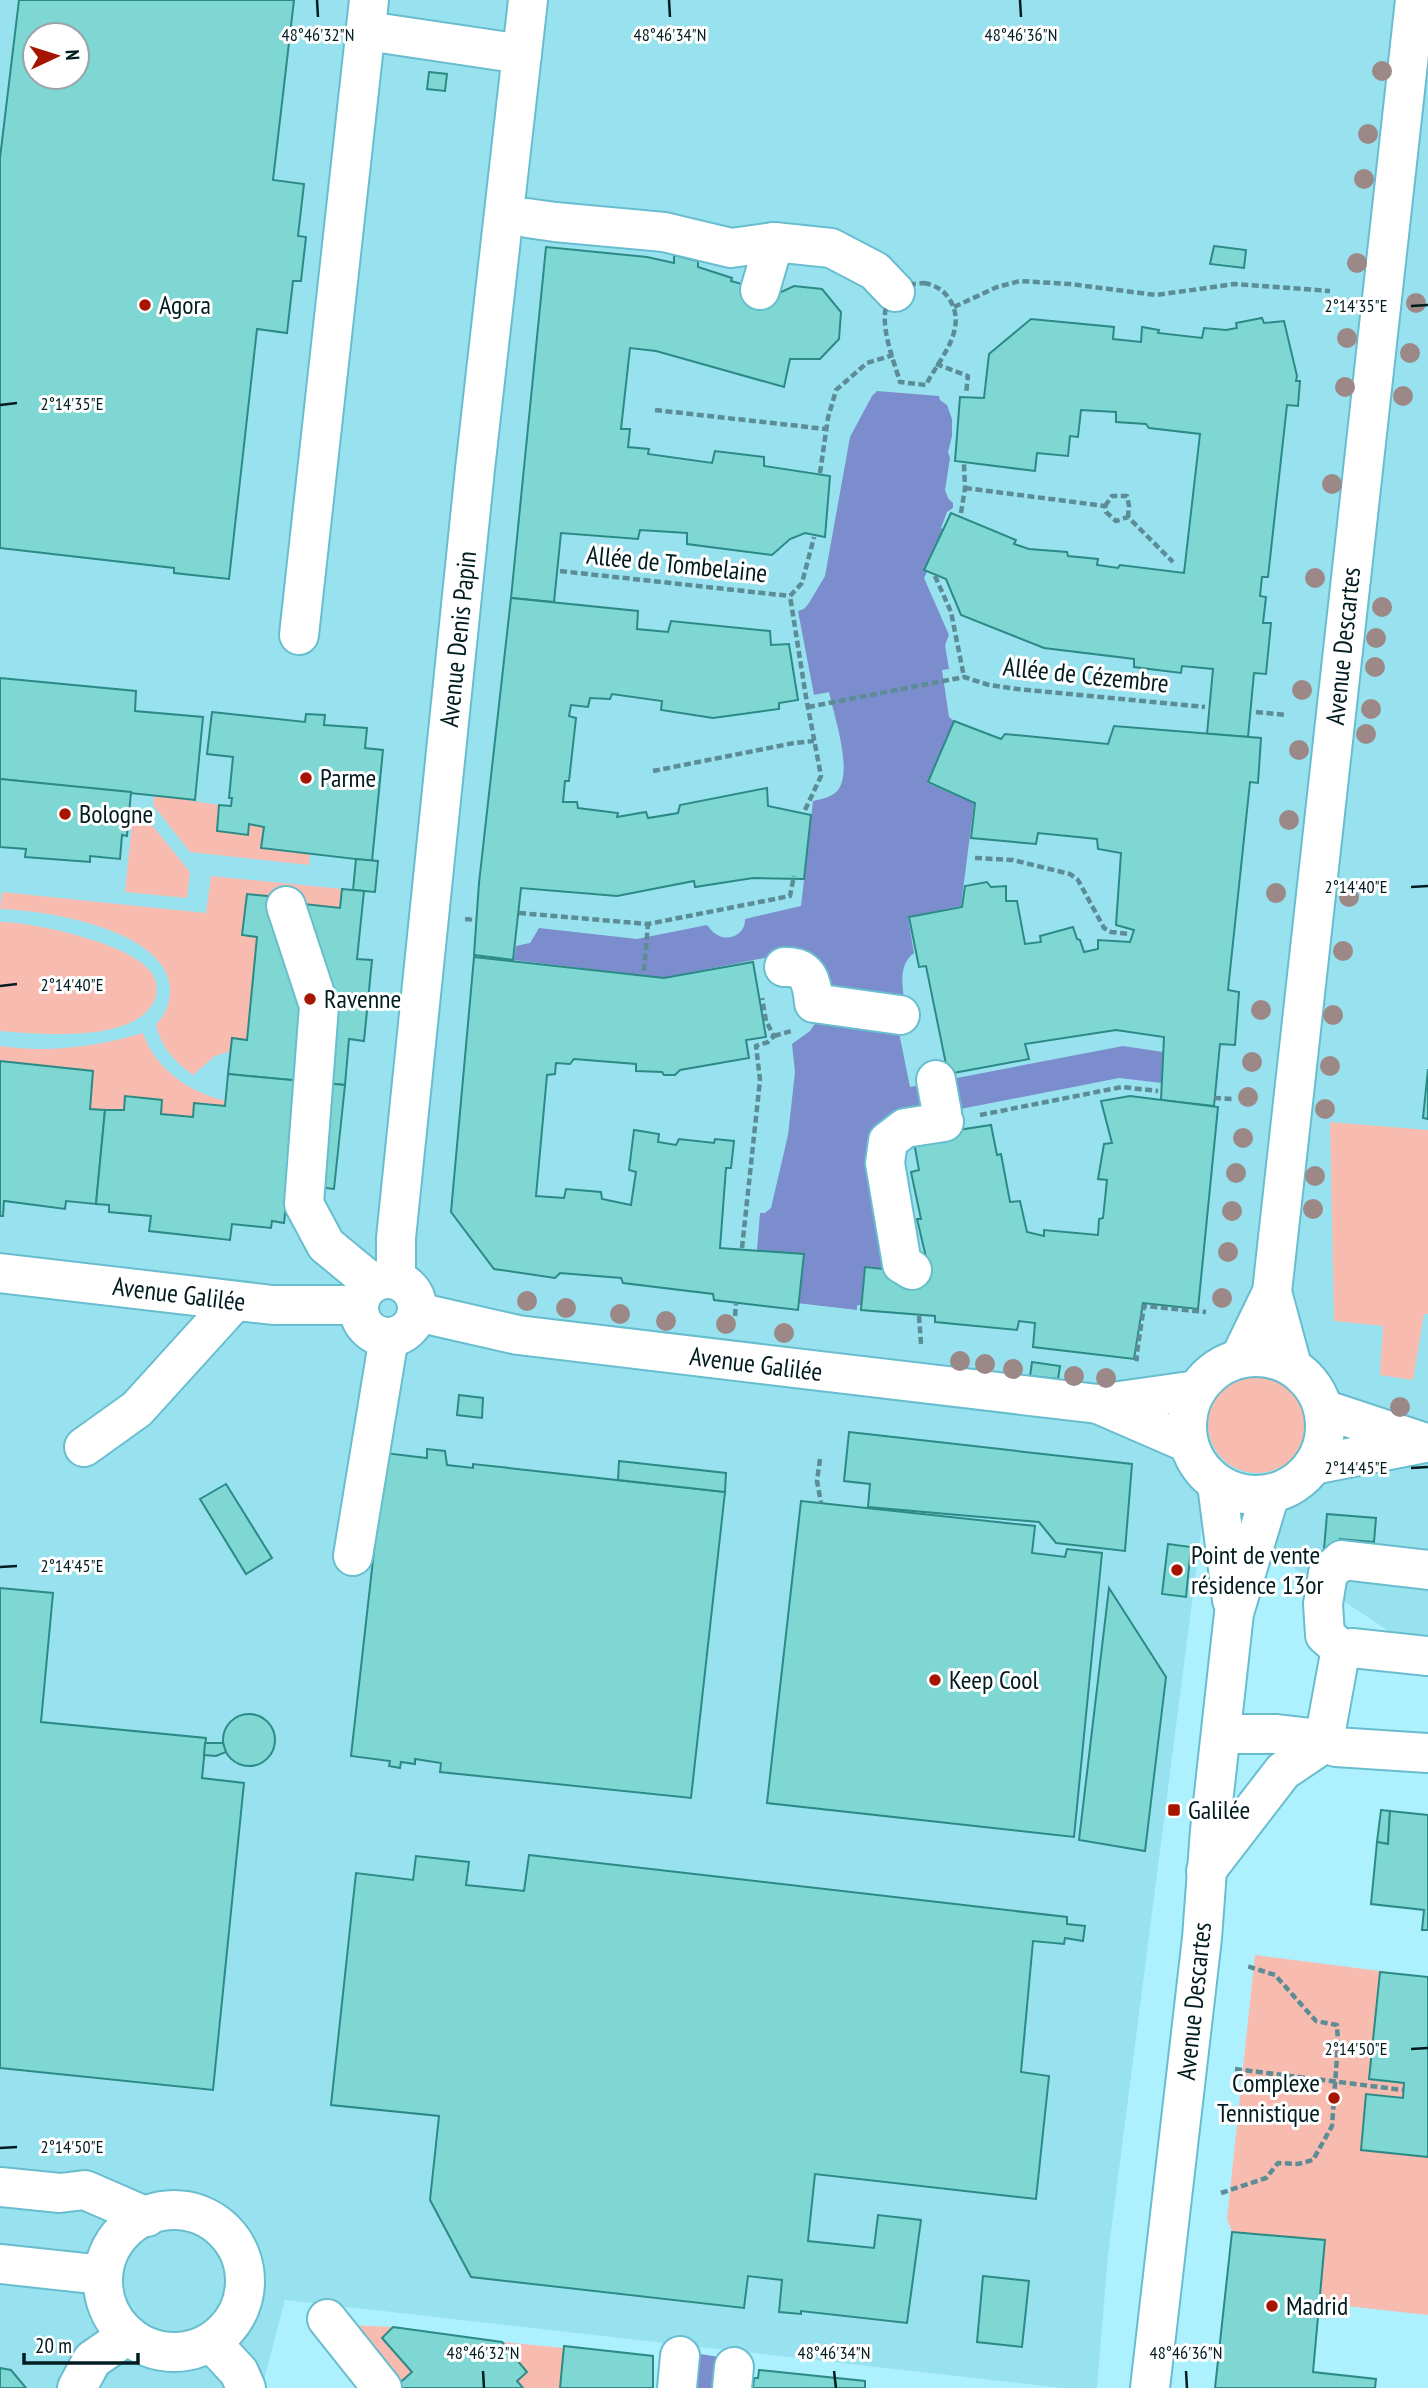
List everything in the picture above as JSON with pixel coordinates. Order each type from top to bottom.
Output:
[{"type":"main road","name":"Avenue Denis Papin","points":[[376,1289],[396,1238],[475,470],[528,0]]},
{"type":"main road","name":"Avenue Descartes","points":[[1240,1358],[1272,1292],[1415,0]]},
{"type":"main road","points":[[299,635],[368,16],[522,54]]},
{"type":"main road","points":[[527,218],[664,232],[731,248],[774,242],[831,248],[876,271],[895,292]]},
{"type":"main road","points":[[760,290],[774,242]]},
{"type":"main road","points":[[286,906],[319,1006],[304,1203],[326,1245],[376,1289]]},
{"type":"main road","points":[[784,967],[796,967],[806,974],[812,987],[814,1003],[900,1015]]},
{"type":"main road","points":[[912,1270],[902,1264],[885,1163],[888,1141],[941,1105]]},
{"type":"main road","name":"Avenue Galilée","points":[[0,1273],[273,1305],[376,1289]]},
{"type":"main road","points":[[404,1283],[415,1295],[417,1312],[411,1327],[397,1336],[389,1337],[379,1336],[363,1324],[376,1289],[404,1283]]},
{"type":"main road","name":"Avenue Descartes","points":[[1272,1292],[1292,1366]]},
{"type":"main road","points":[[84,1447],[137,1409],[235,1301]]},
{"type":"main road","name":"Avenue Galilée","points":[[417,1312],[518,1335],[1098,1404],[1197,1390]]},
{"type":"main road","points":[[353,1556],[389,1337]]},
{"type":"main road","points":[[1258,1356],[1276,1359],[1292,1366],[1306,1377],[1317,1392],[1323,1409],[1325,1428],[1322,1447],[1313,1465],[1302,1478],[1287,1488],[1270,1494],[1234,1492],[1217,1484],[1204,1472],[1188,1443],[1186,1425],[1189,1406],[1197,1390],[1208,1376],[1223,1364],[1240,1358],[1258,1356]]},
{"type":"main road","name":"Avenue Galilée","points":[[1098,1404],[1188,1443]]},
{"type":"main road","points":[[1323,1409],[1427,1443]]},
{"type":"main road","points":[[1313,1465],[1427,1443]]},
{"type":"main road","name":"Avenue Descartes","points":[[1217,1484],[1234,1613]]},
{"type":"main road","name":"Avenue Descartes","points":[[1150,2388],[1202,1938],[1206,1871],[1234,1613],[1270,1494]]},
{"type":"main road","points":[[1343,1651],[1325,1635],[1322,1604],[1328,1573],[1342,1560],[1428,1570]]},
{"type":"main road","points":[[1428,1656],[1352,1648],[1343,1651],[1339,1659],[1326,1730],[1329,1740],[1336,1747],[1428,1753]]},
{"type":"main road","points":[[1221,1734],[1277,1734],[1329,1740]]},
{"type":"main road","points":[[1206,1871],[1283,1771],[1329,1740]]},
{"type":"main road","points":[[0,2187],[60,2193],[85,2190],[147,2217]]},
{"type":"main road","points":[[183,2210],[199,2214],[221,2227],[236,2245],[245,2268],[245,2295],[236,2319],[212,2343],[188,2352],[159,2351],[136,2342],[118,2325],[105,2300],[103,2275],[111,2247],[127,2227],[147,2217],[158,2211],[183,2210]]},
{"type":"main road","points":[[0,2264],[103,2275]]},
{"type":"main road","points":[[327,2319],[382,2388]]},
{"type":"main road","points":[[77,2388],[92,2360],[128,2335]]},
{"type":"main road","points":[[212,2343],[239,2372],[246,2388]]},
{"type":"path","points":[[954,307],[998,287],[1020,281],[1070,284],[1156,296],[1235,284],[1330,291]]},
{"type":"path","points":[[913,284],[933,285],[948,296],[954,307],[956,329],[926,385],[900,382],[884,322],[895,292],[901,287],[913,284]]},
{"type":"path","points":[[820,473],[826,429],[836,390],[867,363],[893,355]]},
{"type":"path","points":[[936,364],[968,376],[966,394]]},
{"type":"path","points":[[655,410],[826,429]]},
{"type":"path","points":[[961,513],[965,488],[964,464]]},
{"type":"path","points":[[965,488],[1105,506]]},
{"type":"path","points":[[1112,496],[1127,496],[1128,517],[1116,521],[1106,512],[1105,506],[1112,496]]},
{"type":"path","points":[[1128,517],[1173,562]]},
{"type":"path","points":[[805,810],[821,776],[790,596],[802,583],[814,537]]},
{"type":"path","name":"Allée de Tombelaine","points":[[560,571],[790,596]]},
{"type":"path","points":[[808,707],[964,677],[951,612],[935,576]]},
{"type":"path","name":"Allée de Cézembre","points":[[964,677],[989,685],[1017,689],[1205,707]]},
{"type":"path","points":[[1256,712],[1286,715]]},
{"type":"path","points":[[653,771],[814,741]]},
{"type":"path","points":[[975,858],[1013,860],[1069,874],[1078,880],[1104,928],[1111,932],[1130,934]]},
{"type":"path","points":[[519,913],[648,924],[790,896],[794,876]]},
{"type":"path","points":[[644,971],[648,924]]},
{"type":"path","points":[[742,1248],[761,1080],[755,1046],[768,1042],[774,1036],[766,1021],[762,984],[769,971],[784,967]]},
{"type":"path","points":[[941,1105],[1122,1087],[1158,1091]]},
{"type":"path","points":[[1214,1098],[1233,1099]]},
{"type":"path","points":[[735,1316],[736,1304]]},
{"type":"path","points":[[1146,1359],[1136,1359],[1144,1306],[1206,1312]]},
{"type":"path","points":[[919,1316],[921,1345]]},
{"type":"path","points":[[820,1459],[817,1482],[821,1503]]},
{"type":"path","points":[[1221,2193],[1266,2178],[1278,2162],[1298,2164],[1313,2160],[1332,2126],[1337,2025],[1316,2021],[1275,1975],[1247,1966]]},
{"type":"path","points":[[1235,2069],[1403,2090]]},
{"type":"shaded area","points":[[0,0],[1428,0],[1428,1657],[1204,1509],[1108,2255],[1097,2388],[1062,2388],[285,2300],[262,2388],[0,2388]]},
{"type":"shaded area","points":[[877,391],[939,396],[947,405],[952,419],[945,490],[953,508],[947,512],[941,528],[943,529],[924,570],[927,572],[924,578],[949,635],[945,645],[949,669],[942,670],[949,717],[954,721],[927,783],[974,803],[961,906],[908,917],[914,953],[904,968],[904,999],[893,1003],[910,1087],[1123,1046],[1163,1052],[1162,1083],[1119,1078],[899,1121],[897,1309],[857,1305],[857,1310],[753,1298],[760,1213],[771,1208],[788,1135],[795,1072],[792,1044],[810,1031],[816,1022],[774,956],[663,978],[514,960],[516,946],[530,943],[539,928],[637,939],[707,925],[713,932],[726,938],[735,936],[743,929],[745,919],[801,906],[813,801],[830,796],[838,790],[844,770],[841,743],[829,692],[814,695],[798,611],[809,603],[825,576],[850,437]]},
{"type":"shaded area","points":[[154,795],[219,805],[217,831],[247,835],[249,824],[264,827],[262,848],[310,854],[309,865],[190,852],[153,805]]},
{"type":"shaded area","points":[[133,813],[143,814],[190,872],[187,898],[125,892]]},
{"type":"shaded area","points":[[211,876],[342,889],[340,908],[276,901],[276,897],[247,894],[242,935],[257,937],[247,1040],[232,1038],[231,1051],[215,1056],[193,1075],[169,1053],[158,1032],[156,1024],[166,1009],[170,990],[164,969],[149,952],[128,938],[102,927],[46,914],[0,909],[2,892],[206,913]]},
{"type":"shaded area","points":[[0,922],[35,926],[82,937],[127,954],[143,964],[153,975],[157,990],[154,1002],[140,1017],[124,1026],[104,1031],[37,1034],[0,1031]]},
{"type":"shaded area","points":[[143,1033],[156,1058],[176,1078],[199,1092],[226,1101],[225,1106],[195,1103],[193,1117],[161,1114],[162,1100],[126,1096],[124,1110],[90,1109],[93,1071],[0,1061],[0,1046],[36,1049],[72,1047]]},
{"type":"shaded area","points":[[1330,1122],[1428,1130],[1428,1314],[1424,1314],[1413,1380],[1380,1375],[1383,1326],[1334,1321]]},
{"type":"shaded area","points":[[1257,1375],[1276,1378],[1292,1389],[1303,1405],[1306,1424],[1303,1443],[1292,1459],[1276,1470],[1257,1473],[1238,1470],[1222,1459],[1211,1443],[1208,1424],[1211,1405],[1222,1389],[1238,1378]]},
{"type":"shaded area","name":"Complexe Tennistique","points":[[1255,1955],[1428,1977],[1428,2315],[1319,2303],[1325,2240],[1232,2232],[1227,2219]]},
{"type":"shaded area","points":[[349,2325],[393,2327],[382,2338],[412,2372],[394,2388]]},
{"type":"shaded area","points":[[502,2342],[564,2348],[560,2388],[523,2388],[517,2381],[527,2371]]},
{"type":"shaded area","points":[[687,2352],[726,2358],[723,2388],[684,2388]]},
{"type":"building","name":"Agora","points":[[19,0],[294,0],[273,180],[304,184],[298,236],[306,237],[301,281],[293,281],[287,333],[257,329],[229,579],[174,573],[174,568],[0,548],[0,158]]},
{"type":"building","points":[[429,72],[447,74],[445,91],[427,89]]},
{"type":"building","points":[[1214,246],[1246,250],[1244,268],[1210,264]]},
{"type":"building","points":[[546,247],[647,257],[674,263],[674,255],[698,261],[698,267],[732,278],[731,281],[777,294],[794,286],[822,289],[841,312],[839,339],[820,359],[790,359],[784,387],[656,351],[630,348],[621,429],[630,429],[628,447],[649,449],[648,454],[712,463],[715,451],[764,457],[764,466],[830,476],[825,537],[805,533],[790,539],[772,555],[687,544],[687,533],[640,530],[638,539],[561,533],[554,602],[511,598]]},
{"type":"building","points":[[1262,318],[1264,323],[1284,321],[1296,381],[1300,381],[1298,406],[1287,405],[1268,577],[1262,577],[1260,596],[1266,597],[1263,623],[1271,623],[1266,674],[1254,673],[1248,737],[1207,734],[1213,669],[1182,666],[1181,673],[1134,667],[1134,659],[1044,648],[961,615],[946,579],[924,570],[951,513],[1016,540],[1014,544],[1029,549],[1067,552],[1068,556],[1098,559],[1097,565],[1118,568],[1120,565],[1184,573],[1200,434],[1149,428],[1146,424],[1116,422],[1116,412],[1081,410],[1078,437],[1070,436],[1068,456],[1037,453],[1035,471],[955,461],[960,397],[984,398],[989,354],[1031,319],[1114,327],[1113,339],[1141,342],[1142,327],[1159,330],[1158,333],[1202,338],[1204,328],[1226,330],[1237,328],[1236,323]]},
{"type":"building","points":[[511,598],[638,611],[637,629],[668,632],[671,621],[770,631],[771,645],[789,644],[798,700],[779,703],[779,709],[713,718],[661,710],[662,701],[612,694],[610,699],[590,698],[588,707],[571,705],[569,716],[576,718],[569,781],[565,781],[563,802],[577,802],[578,808],[618,813],[617,817],[646,812],[648,818],[678,813],[680,805],[767,788],[768,806],[811,815],[804,879],[753,878],[695,887],[694,881],[617,896],[521,888],[513,960],[474,955],[479,883]]},
{"type":"building","points":[[0,678],[136,691],[135,711],[203,717],[195,800],[0,779]]},
{"type":"building","name":"Parme","points":[[212,712],[305,722],[306,714],[325,715],[324,725],[367,728],[365,748],[383,750],[372,861],[261,848],[264,827],[249,824],[248,835],[217,831],[219,805],[231,806],[232,798],[229,798],[233,757],[207,754]]},
{"type":"building","points":[[954,721],[1001,739],[1005,734],[1108,744],[1114,726],[1261,738],[1258,783],[1250,782],[1228,990],[1239,992],[1235,1045],[1220,1044],[1214,1106],[1161,1100],[1164,1037],[1116,1030],[1025,1044],[1029,1059],[948,1074],[926,966],[919,967],[909,917],[962,907],[965,886],[987,882],[991,887],[1006,886],[1006,901],[1017,901],[1025,944],[1041,942],[1040,936],[1073,927],[1084,952],[1098,949],[1098,940],[1130,942],[1134,930],[1116,925],[1121,853],[1098,849],[1097,839],[1038,833],[1036,844],[971,838],[975,803],[928,782]]},
{"type":"building","name":"Bologne","points":[[0,779],[131,792],[127,836],[122,835],[120,859],[90,856],[90,862],[25,857],[26,849],[0,847]]},
{"type":"building","points":[[356,859],[378,861],[375,892],[353,890]]},
{"type":"building","name":"Ravenne","points":[[342,889],[364,891],[357,959],[372,960],[364,1041],[349,1039],[345,1085],[228,1074],[232,1038],[247,1040],[257,937],[242,935],[247,894],[277,897],[276,901],[340,908]]},
{"type":"building","points":[[474,957],[664,978],[753,962],[766,1037],[746,1040],[749,1058],[680,1070],[675,1075],[636,1071],[636,1064],[574,1059],[570,1064],[556,1063],[555,1074],[547,1075],[536,1196],[564,1198],[566,1189],[601,1192],[602,1199],[631,1205],[636,1172],[629,1170],[634,1130],[659,1134],[658,1142],[676,1145],[679,1139],[714,1143],[715,1139],[734,1141],[731,1168],[726,1168],[720,1248],[804,1254],[798,1310],[714,1300],[713,1294],[623,1283],[621,1278],[560,1273],[555,1278],[494,1269],[451,1212]]},
{"type":"building","points":[[0,1061],[93,1071],[90,1109],[105,1110],[96,1204],[66,1201],[65,1209],[4,1201],[3,1216],[0,1216]]},
{"type":"building","points":[[1428,1069],[1428,1119],[1423,1118]]},
{"type":"building","points":[[228,1074],[345,1085],[334,1189],[300,1185],[287,1196],[284,1223],[272,1221],[271,1228],[232,1224],[230,1240],[149,1231],[151,1216],[109,1212],[109,1205],[96,1204],[105,1110],[124,1110],[125,1096],[162,1100],[161,1114],[193,1117],[194,1103],[225,1106]]},
{"type":"building","points":[[1130,1096],[1218,1107],[1198,1309],[1143,1303],[1134,1359],[1033,1347],[1035,1323],[1019,1321],[1017,1330],[935,1322],[935,1316],[861,1310],[865,1267],[930,1274],[917,1219],[921,1219],[911,1172],[919,1170],[913,1137],[991,1125],[997,1155],[1001,1154],[1010,1202],[1020,1201],[1027,1232],[1044,1236],[1044,1230],[1098,1235],[1099,1219],[1103,1218],[1107,1180],[1098,1179],[1104,1144],[1112,1143],[1101,1101]]},
{"type":"building","points":[[1032,1362],[1060,1366],[1058,1379],[1030,1376]]},
{"type":"building","points":[[459,1395],[483,1398],[482,1418],[457,1415]]},
{"type":"building","points":[[849,1432],[1132,1464],[1125,1551],[1056,1543],[1039,1522],[868,1507],[870,1484],[844,1481]]},
{"type":"building","points":[[427,1449],[445,1451],[447,1465],[473,1468],[473,1464],[725,1492],[691,1798],[440,1772],[441,1763],[415,1759],[415,1764],[401,1762],[400,1768],[389,1766],[390,1761],[351,1756],[385,1453],[427,1458]]},
{"type":"building","points":[[619,1461],[726,1473],[725,1492],[618,1480]]},
{"type":"building","points":[[226,1484],[272,1558],[246,1574],[200,1499]]},
{"type":"building","name":"Keep Cool","points":[[801,1501],[1035,1526],[1032,1553],[1065,1557],[1067,1549],[1102,1553],[1074,1837],[767,1803]]},
{"type":"building","points":[[1327,1514],[1376,1518],[1374,1542],[1340,1539],[1340,1550],[1324,1549]]},
{"type":"building","name":"Point de vente résidence 13or","points":[[1168,1544],[1191,1547],[1186,1597],[1162,1594]]},
{"type":"building","points":[[0,1588],[53,1593],[41,1722],[206,1738],[202,1778],[244,1783],[213,2090],[0,2068]]},
{"type":"building","points":[[1109,1588],[1166,1677],[1145,1851],[1079,1840]]},
{"type":"building","points":[[249,1714],[259,1716],[267,1722],[273,1730],[273,1750],[267,1758],[259,1764],[249,1766],[239,1764],[231,1758],[225,1750],[223,1740],[225,1730],[231,1722],[239,1716]]},
{"type":"building","points":[[205,1743],[223,1743],[226,1752],[216,1756],[204,1755]]},
{"type":"building","points":[[1381,1810],[1390,1811],[1388,1844],[1377,1842]]},
{"type":"building","points":[[1390,1811],[1428,1815],[1428,1930],[1422,1930],[1424,1910],[1371,1904],[1377,1842],[1388,1844]]},
{"type":"building","points":[[529,1855],[1067,1917],[1067,1924],[1085,1926],[1083,1941],[1065,1938],[1064,1944],[1033,1941],[1021,2072],[1049,2076],[1036,2199],[815,2174],[808,2241],[874,2248],[878,2215],[921,2220],[907,2323],[801,2311],[801,2314],[779,2312],[782,2280],[748,2276],[744,2308],[471,2277],[430,2200],[439,2116],[331,2105],[356,1873],[413,1880],[416,1856],[469,1862],[466,1885],[524,1891]]},
{"type":"building","points":[[1380,1972],[1428,1977],[1428,2157],[1361,2150],[1366,2094],[1403,2098],[1404,2083],[1369,2079]]},
{"type":"building","name":"Madrid","points":[[1232,2232],[1325,2240],[1313,2372],[1376,2379],[1375,2388],[1215,2388]]},
{"type":"building","points":[[983,2276],[1029,2281],[1022,2347],[977,2342]]},
{"type":"building","points":[[393,2327],[502,2342],[527,2372],[517,2381],[523,2388],[394,2388],[412,2372],[382,2338]]},
{"type":"building","points":[[564,2346],[653,2356],[653,2388],[560,2388]]},
{"type":"building","points":[[0,2368],[11,2370],[26,2388],[0,2388]]},
{"type":"building","points":[[759,2370],[865,2381],[865,2388],[753,2388],[754,2378],[758,2378]]},
{"type":"place","name":"Agora","points":[[145,305]]},
{"type":"place","name":"Parme","points":[[306,778]]},
{"type":"place","name":"Bologne","points":[[65,814]]},
{"type":"place","name":"Ravenne","points":[[310,999]]},
{"type":"place","name":"Point de vente résidence 13or","points":[[1177,1570]]},
{"type":"place","name":"Keep Cool","points":[[935,1680]]},
{"type":"place","name":"Galilée","points":[[1174,1810]]},
{"type":"place","name":"Complexe Tennistique","points":[[1334,2098]]},
{"type":"place","name":"Madrid","points":[[1272,2306]]}]
